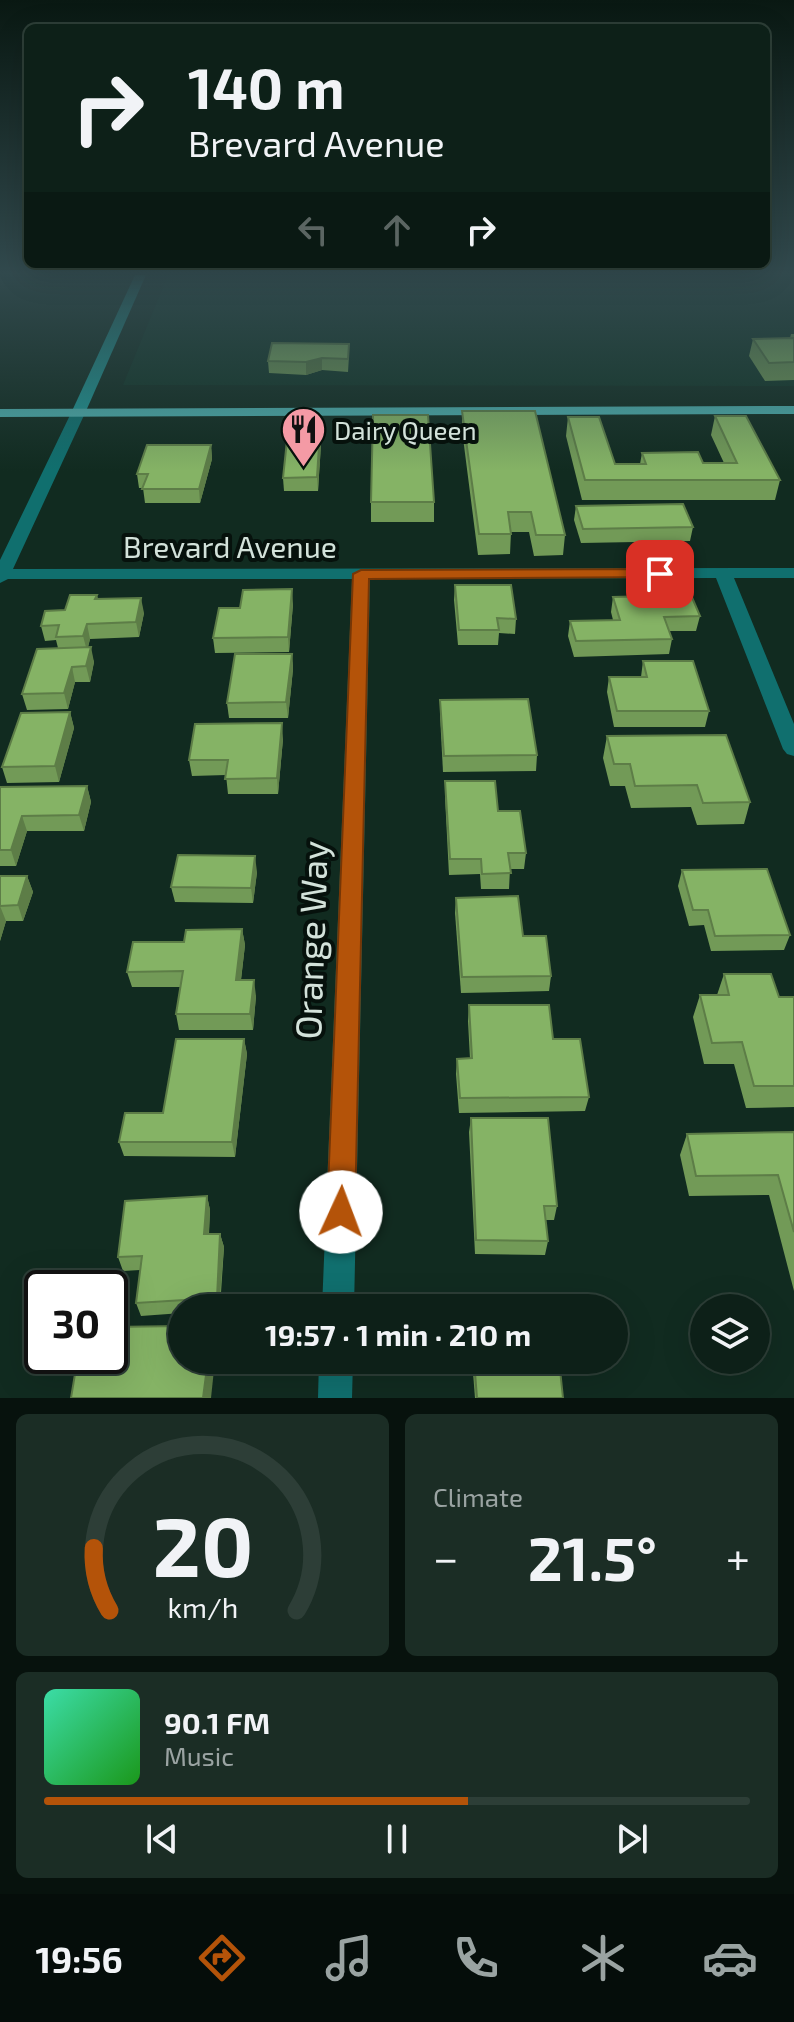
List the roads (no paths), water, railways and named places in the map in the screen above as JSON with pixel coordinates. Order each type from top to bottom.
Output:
[{"type":"main road","points":[[0,413],[794,410]]},
{"type":"street","points":[[1,576],[111,340]]},
{"type":"street","points":[[723,573],[794,749]]},
{"type":"street","name":"Brevard Avenue","points":[[1,576],[794,573]]},
{"type":"street","name":"Orange Way","points":[[338,1294],[361,574]]},
{"type":"street","points":[[335,1398],[336,1374]]},
{"type":"place","name":"Dairy Queen","points":[[303,468]]}]
